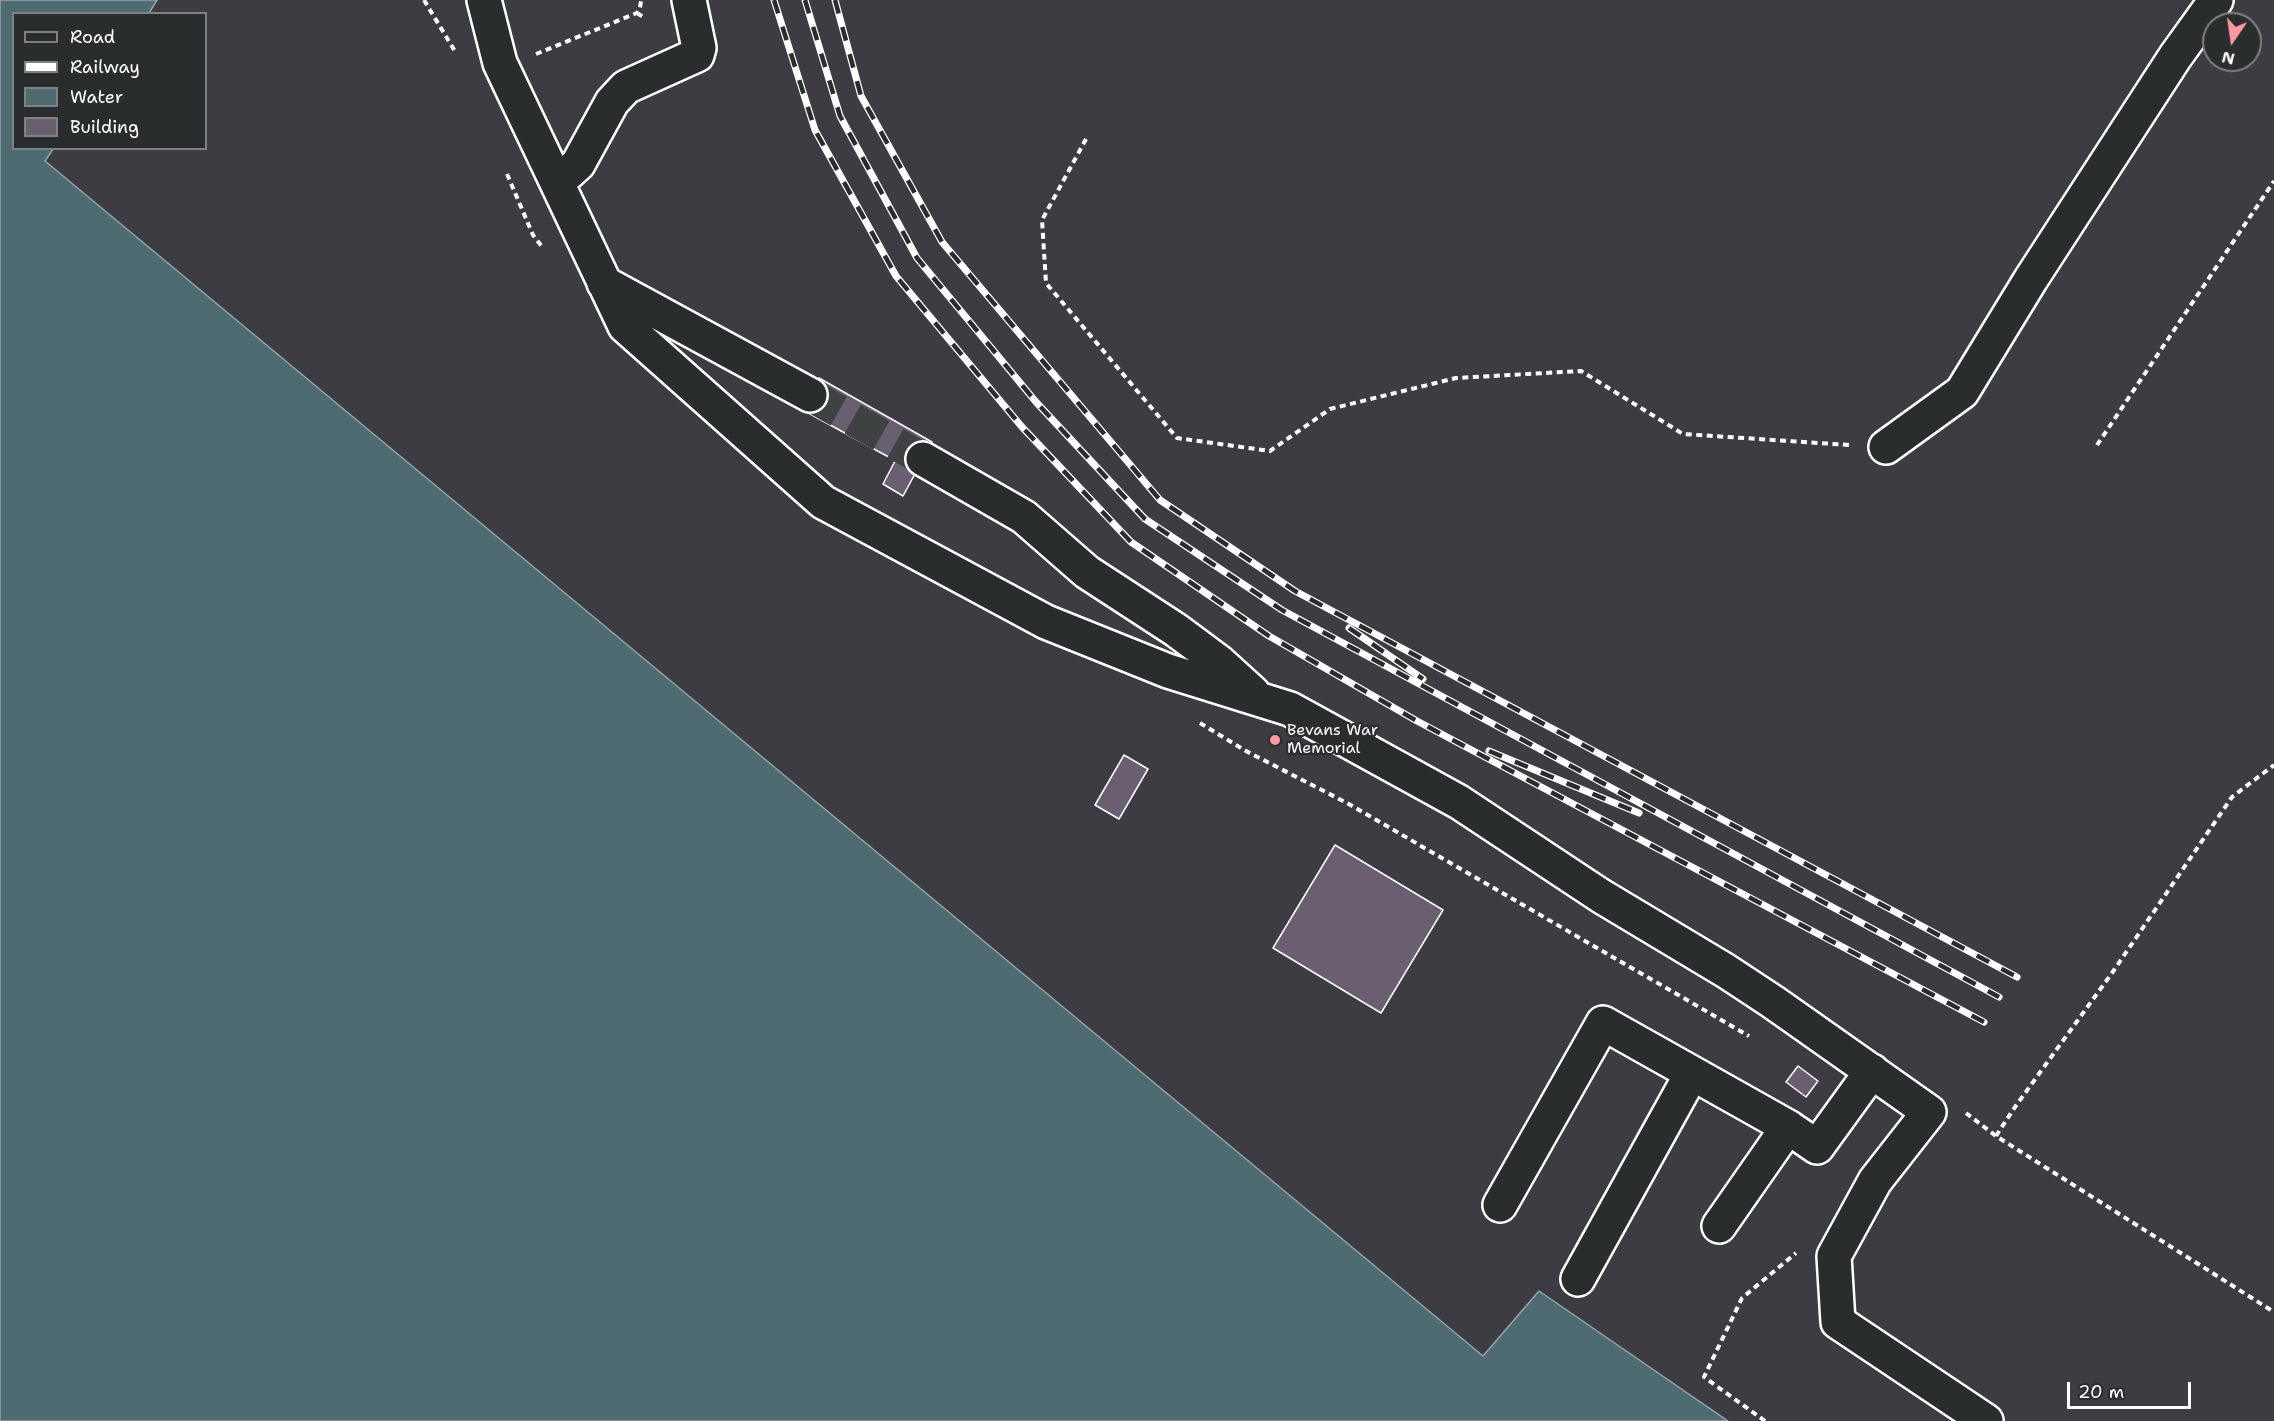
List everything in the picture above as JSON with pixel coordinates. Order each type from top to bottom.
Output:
[{"type":"lane","points":[[484,0],[502,67],[625,326],[824,502],[1046,622],[1168,671],[1290,709],[1459,802],[1601,896],[1726,971],[1929,1112],[1875,1181],[1834,1256],[1838,1322],[1986,1421]]},
{"type":"lane","points":[[557,183],[580,161],[619,93],[626,87],[697,55],[699,48],[688,0]]},
{"type":"lane","points":[[1886,447],[1962,392],[2175,57],[2216,0]]},
{"type":"lane","points":[[604,283],[810,395]]},
{"type":"lane","points":[[922,459],[1024,517],[1087,572],[1219,662],[1262,700]]},
{"type":"lane","points":[[1500,1205],[1603,1023],[1788,1127],[1817,1147],[1872,1071]]},
{"type":"lane","points":[[1578,1279],[1692,1073]]},
{"type":"lane","points":[[1719,1226],[1788,1127]]},
{"type":"path","points":[[502,67],[637,13],[641,1]]},
{"type":"path","points":[[637,13],[645,18]]},
{"type":"path","points":[[1086,139],[1042,220],[1046,283],[1177,438],[1270,451],[1330,409],[1456,378],[1581,371],[1683,434],[1886,447]]},
{"type":"path","points":[[2097,445],[2274,181]]},
{"type":"path","points":[[1996,1136],[2112,973],[2232,797],[2274,765]]},
{"type":"path","points":[[1963,1110],[1996,1136],[2274,1312]]},
{"type":"path","points":[[1765,1421],[1704,1377],[1742,1298],[1804,1247]]},
{"type":"shaded area","points":[[157,0],[2274,0],[2274,1421],[1728,1421],[1539,1291],[1484,1357],[45,161],[52,150],[207,150],[207,12],[150,12]]},
{"type":"water","points":[[0,0],[157,0],[150,12],[12,12],[12,150],[52,150],[45,161],[1483,1356],[1539,1291],[1728,1421],[0,1421]]},
{"type":"building","points":[[819,378],[932,442],[916,472],[801,409]]},
{"type":"building","points":[[895,461],[916,472],[903,496],[883,484]]},
{"type":"building","points":[[1124,755],[1148,769],[1119,819],[1095,805]]},
{"type":"building","points":[[1335,845],[1443,910],[1381,1013],[1273,948]]},
{"type":"building","points":[[1798,1066],[1818,1081],[1806,1097],[1786,1082]]},
{"type":"tunnel","points":[[810,395],[923,459]]},
{"type":"railway","points":[[774,0],[815,130],[896,276],[1022,427],[1131,542],[1269,636],[1417,721],[1984,1022]]},
{"type":"railway","points":[[805,0],[840,116],[917,258],[1036,402],[1145,519],[1282,610],[1999,997]]},
{"type":"railway","points":[[835,0],[861,96],[942,242],[1160,500],[1295,591],[2017,977]]},
{"type":"railway","points":[[1349,628],[1423,679]]},
{"type":"railway","points":[[1489,751],[1639,813]]},
{"type":"place","name":"Bevans War Memorial","points":[[1275,740]]}]
